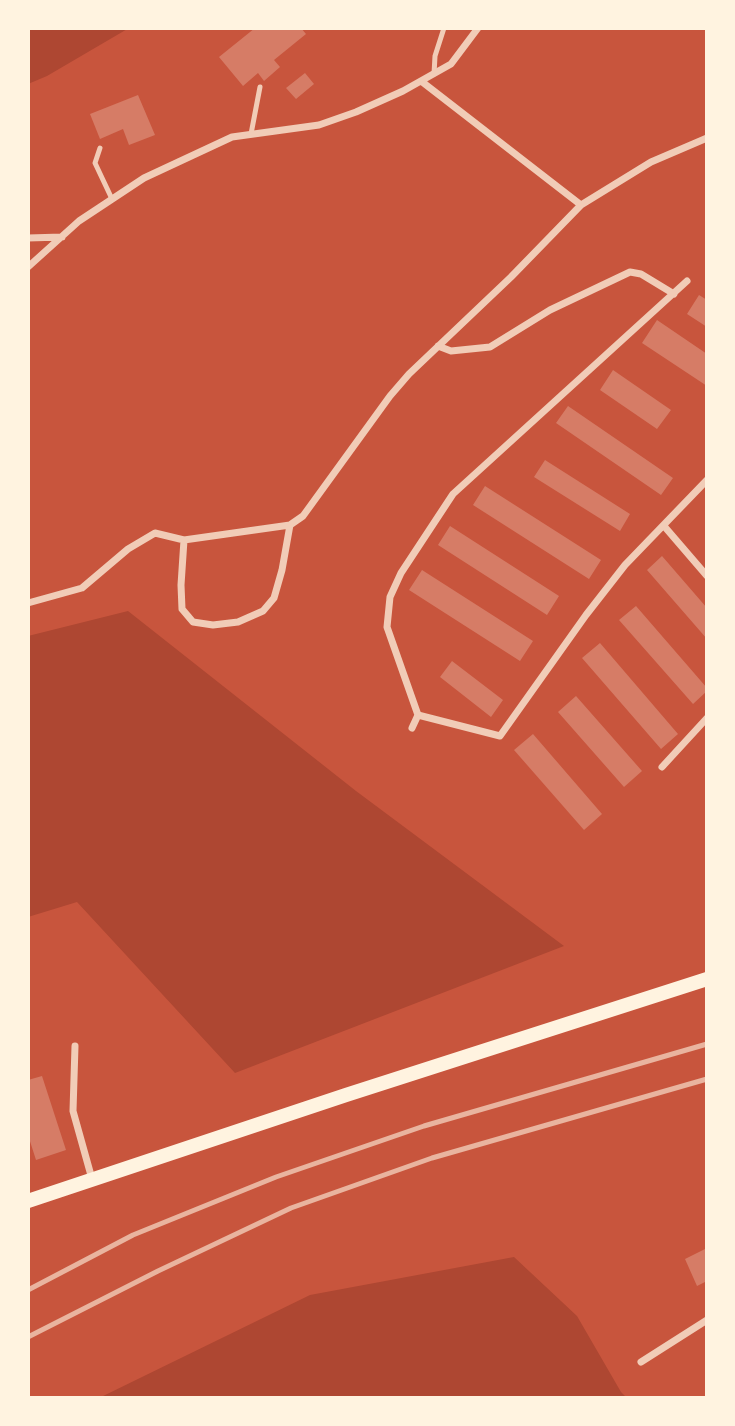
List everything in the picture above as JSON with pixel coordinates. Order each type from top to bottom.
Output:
[{"type":"main road","points":[[28,1201],[707,979]]},
{"type":"street","points":[[28,267],[79,221],[144,178],[232,137],[319,125],[356,112],[451,64],[478,28]]},
{"type":"street","points":[[421,81],[581,205]]},
{"type":"street","points":[[28,604],[82,588],[128,549],[155,533],[184,540],[290,525],[303,516],[390,396],[438,346],[512,277],[581,205],[651,162],[707,138]]},
{"type":"street","points":[[28,238],[62,237]]},
{"type":"street","points":[[438,346],[451,351],[490,347],[550,310],[630,272],[641,274],[674,294]]},
{"type":"street","points":[[412,728],[418,715],[387,627],[390,597],[401,573],[453,494],[687,281]]},
{"type":"street","points":[[418,715],[500,736],[625,565],[707,480]]},
{"type":"street","points":[[184,540],[181,585],[183,609],[193,622],[212,625],[239,622],[263,611],[274,598],[290,525]]},
{"type":"street","points":[[664,526],[707,576]]},
{"type":"street","points":[[662,767],[707,718]]},
{"type":"street","points":[[75,1046],[73,1111],[92,1181]]},
{"type":"street","points":[[641,1362],[707,1320]]},
{"type":"lane","points":[[434,74],[435,56],[444,28]]},
{"type":"lane","points":[[251,134],[260,87]]},
{"type":"lane","points":[[100,148],[95,163],[112,199]]},
{"type":"shaded area","points":[[28,28],[129,28],[47,76],[28,84]]},
{"type":"shaded area","points":[[128,611],[356,791],[564,946],[235,1073],[77,902],[28,917],[28,636]]},
{"type":"shaded area","points":[[514,1257],[577,1316],[627,1398],[99,1398],[310,1295]]},
{"type":"building","points":[[255,28],[301,28],[306,34],[274,60],[280,67],[264,81],[258,73],[243,86],[219,57]]},
{"type":"building","points":[[305,73],[314,84],[296,99],[286,88]]},
{"type":"building","points":[[138,95],[155,135],[129,145],[123,129],[100,139],[90,114]]},
{"type":"building","points":[[699,295],[707,300],[707,327],[687,314]]},
{"type":"building","points":[[657,320],[707,354],[707,386],[642,343]]},
{"type":"building","points":[[613,370],[671,410],[657,429],[600,390]]},
{"type":"building","points":[[568,406],[673,478],[661,495],[556,423]]},
{"type":"building","points":[[545,460],[630,514],[620,531],[534,477]]},
{"type":"building","points":[[485,486],[601,560],[589,579],[473,505]]},
{"type":"building","points":[[450,526],[559,596],[547,615],[438,545]]},
{"type":"building","points":[[662,556],[707,608],[707,639],[647,570]]},
{"type":"building","points":[[422,570],[533,641],[520,661],[409,590]]},
{"type":"building","points":[[636,606],[707,688],[693,704],[619,620]]},
{"type":"building","points":[[600,643],[678,734],[661,749],[582,658]]},
{"type":"building","points":[[452,661],[503,700],[491,717],[440,677]]},
{"type":"building","points":[[576,696],[642,771],[624,787],[558,712]]},
{"type":"building","points":[[533,734],[602,814],[584,830],[514,750]]},
{"type":"building","points":[[42,1076],[66,1150],[36,1160],[28,1135],[28,1080]]},
{"type":"building","points":[[707,1248],[707,1281],[697,1286],[685,1259]]},
{"type":"railway","points":[[28,1290],[133,1235],[276,1177],[424,1126],[707,1044]]},
{"type":"railway","points":[[28,1337],[291,1208],[432,1158],[707,1079]]}]
